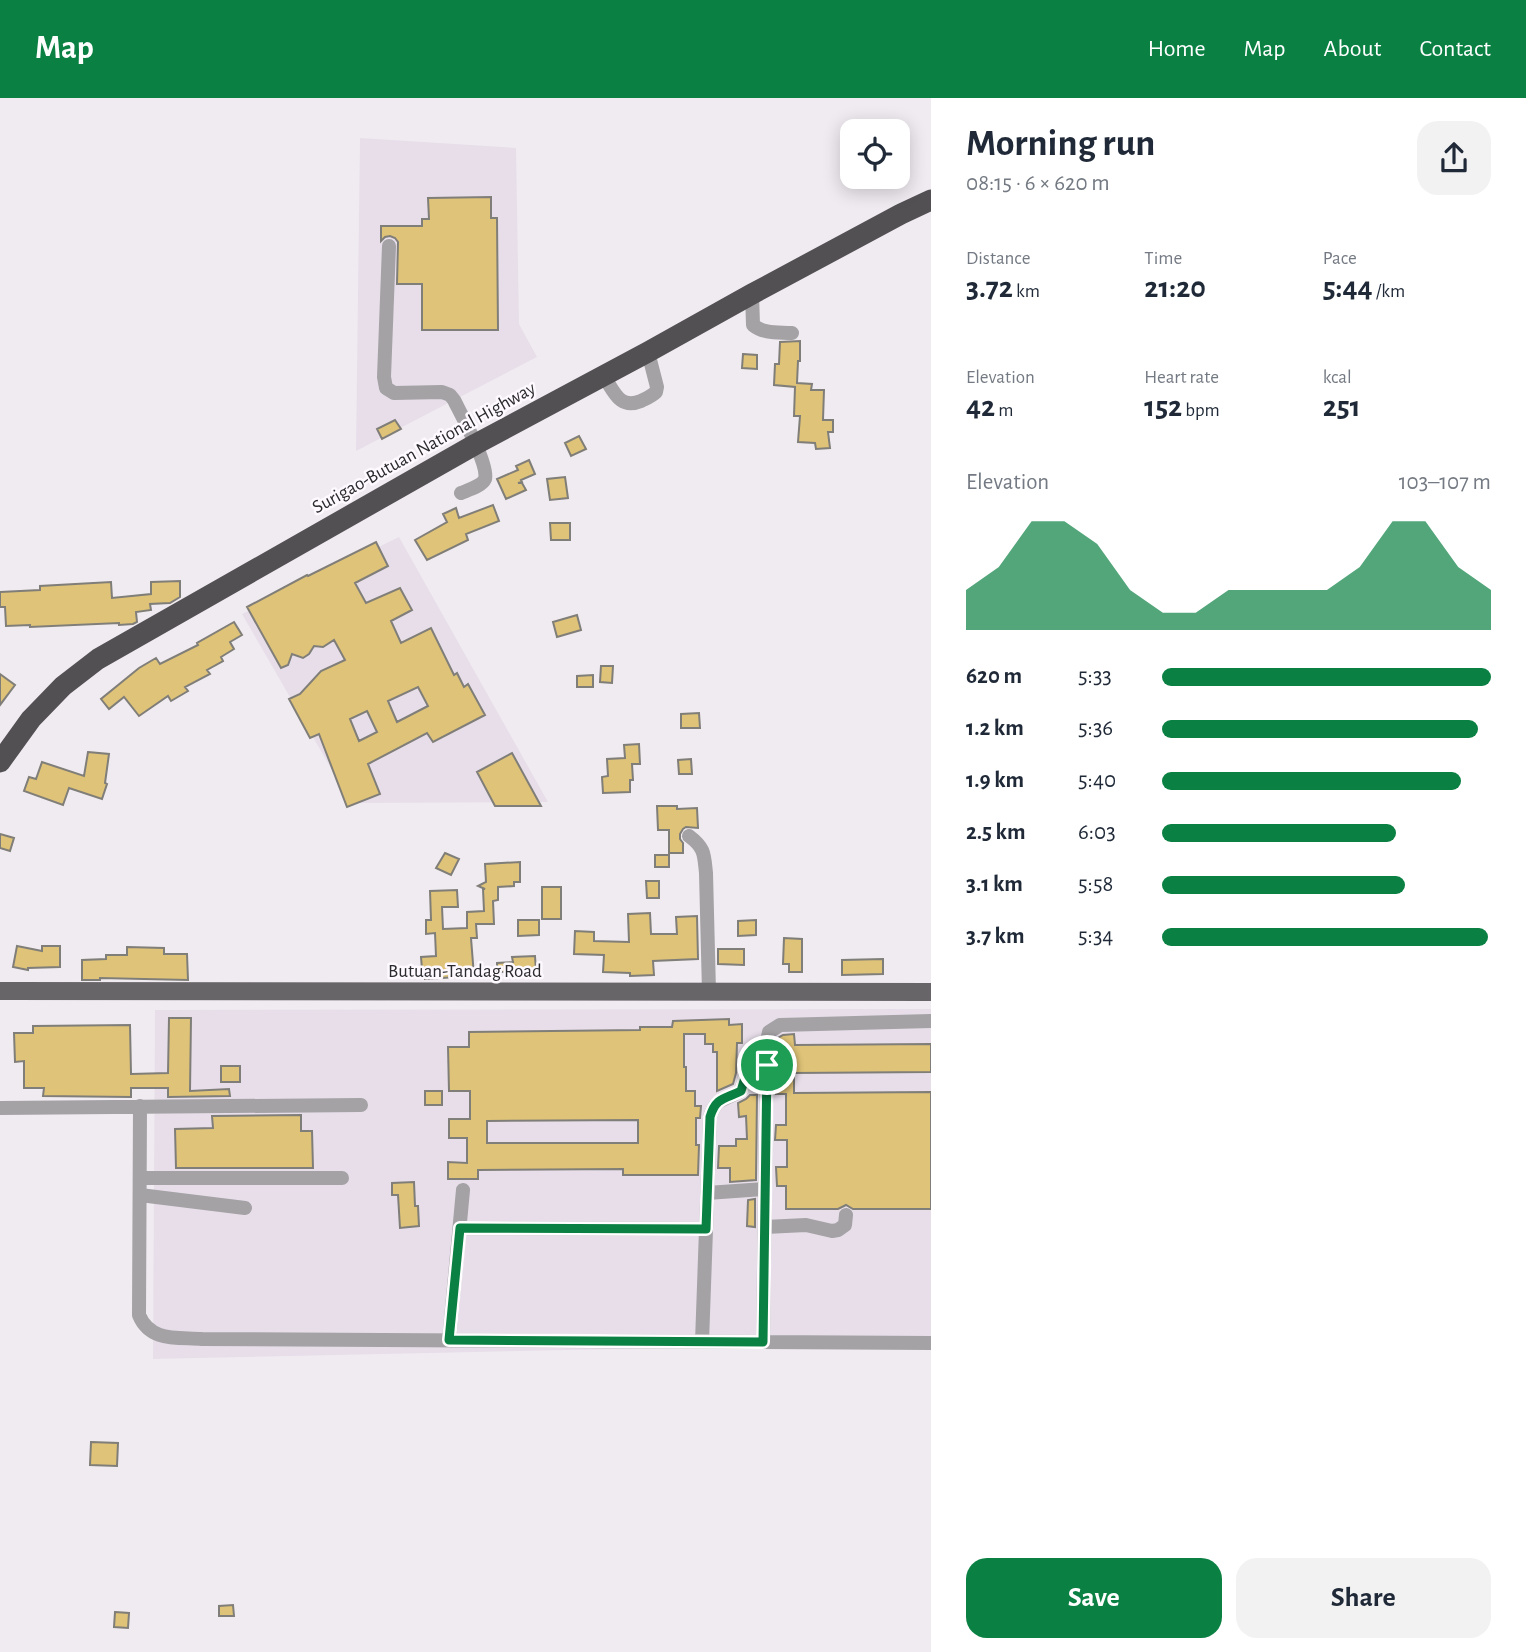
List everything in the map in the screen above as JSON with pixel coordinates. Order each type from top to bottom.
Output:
[{"type":"highway","name":"Surigao-Butuan National Highway","points":[[901,214],[931,195]]},
{"type":"highway","name":"Surigao-Butuan National Highway","points":[[3,752],[64,686],[98,659],[476,444],[931,200]]},
{"type":"main road","name":"Butuan-Tandag Road","points":[[0,991],[931,992]]},
{"type":"lane","points":[[389,246],[384,377],[386,388],[394,393],[442,392],[454,400],[476,444],[485,473],[482,483],[461,493]]},
{"type":"lane","points":[[752,294],[753,325],[763,331],[792,333]]},
{"type":"lane","points":[[603,375],[626,404],[652,396],[657,387],[648,352]]},
{"type":"lane","points":[[689,835],[699,844],[704,856],[709,992]]},
{"type":"lane","points":[[763,1342],[769,1032],[780,1025],[931,1021]]},
{"type":"lane","points":[[702,1342],[710,1117],[717,1101],[741,1091],[750,1066],[767,1065]]},
{"type":"lane","points":[[0,1108],[361,1105]]},
{"type":"lane","points":[[140,1106],[139,1315],[143,1324],[159,1336],[202,1339],[931,1343]]},
{"type":"lane","points":[[140,1178],[342,1178]]},
{"type":"lane","points":[[707,1193],[765,1189]]},
{"type":"lane","points":[[449,1340],[463,1190]]},
{"type":"lane","points":[[141,1195],[245,1208]]},
{"type":"lane","points":[[765,1227],[806,1225],[832,1231],[845,1225],[846,1215]]},
{"type":"lane","points":[[460,1228],[706,1229]]},
{"type":"shaded area","points":[[360,138],[516,148],[519,324],[537,357],[356,451]]},
{"type":"shaded area","points":[[399,537],[548,802],[351,803],[242,614]]},
{"type":"shaded area","points":[[931,1009],[931,1342],[153,1359],[155,1010]]},
{"type":"building","points":[[491,197],[491,218],[497,218],[498,330],[422,330],[422,284],[397,284],[398,242],[390,236],[381,241],[381,226],[422,226],[422,219],[429,219],[428,198]]},
{"type":"building","points":[[800,341],[797,383],[812,384],[811,390],[824,390],[823,420],[833,420],[833,432],[828,432],[830,448],[816,449],[815,443],[798,442],[800,416],[794,416],[795,387],[774,385],[780,342]]},
{"type":"building","points":[[743,354],[757,355],[757,369],[742,368]]},
{"type":"building","points":[[395,420],[401,429],[382,439],[377,429]]},
{"type":"building","points":[[579,436],[586,449],[571,456],[565,443]]},
{"type":"building","points":[[529,460],[535,474],[518,483],[522,483],[526,490],[506,499],[497,479],[518,470],[516,466]]},
{"type":"building","points":[[565,477],[568,498],[550,500],[547,479]]},
{"type":"building","points":[[493,505],[499,521],[466,534],[468,540],[427,560],[415,540],[447,522],[443,514],[456,508],[459,518]]},
{"type":"building","points":[[550,523],[570,523],[570,540],[551,540]]},
{"type":"building","points":[[376,542],[388,566],[355,583],[366,603],[400,588],[412,610],[391,621],[401,643],[431,628],[454,675],[457,673],[464,687],[468,684],[485,715],[433,742],[427,733],[368,764],[380,794],[347,807],[319,734],[310,738],[289,699],[300,694],[321,671],[345,660],[334,640],[323,647],[314,646],[303,658],[292,654],[288,665],[281,668],[247,607]],"holes":[[[418,687],[428,706],[397,722],[388,701]],[[367,711],[377,732],[359,741],[350,719]]]},
{"type":"building","points":[[180,581],[180,597],[170,603],[150,604],[151,610],[136,612],[137,622],[133,624],[6,626],[5,607],[0,607],[0,592],[40,590],[40,586],[111,582],[112,598],[151,594],[151,582]]},
{"type":"building","points":[[577,615],[581,630],[557,637],[553,622]]},
{"type":"building","points":[[234,622],[242,635],[230,642],[234,649],[221,657],[223,661],[207,670],[210,674],[185,687],[188,691],[171,701],[168,696],[139,716],[124,697],[109,709],[101,699],[139,668],[156,658],[160,664],[198,645],[197,643]]},
{"type":"building","points":[[601,666],[613,666],[612,683],[600,682]]},
{"type":"building","points":[[0,674],[15,685],[0,705]]},
{"type":"building","points":[[593,675],[593,687],[577,687],[577,676]]},
{"type":"building","points":[[699,713],[700,728],[681,728],[681,714]]},
{"type":"building","points":[[639,744],[640,764],[632,764],[633,780],[630,780],[630,792],[603,793],[602,777],[608,776],[607,759],[625,758],[624,745]]},
{"type":"building","points":[[88,752],[109,754],[107,784],[102,799],[69,788],[63,805],[24,791],[29,777],[36,779],[42,762],[84,776]]},
{"type":"building","points":[[512,753],[541,806],[495,806],[477,772]]},
{"type":"building","points":[[691,759],[692,774],[679,774],[678,760]]},
{"type":"building","points":[[657,806],[697,808],[698,828],[686,827],[680,834],[683,853],[669,853],[669,830],[658,830]]},
{"type":"building","points":[[0,834],[14,838],[10,851],[0,848]]},
{"type":"building","points":[[445,853],[459,859],[451,875],[436,868]]},
{"type":"building","points":[[655,855],[669,855],[669,867],[655,867]]},
{"type":"building","points":[[520,862],[520,882],[514,882],[514,886],[498,887],[498,900],[493,901],[494,924],[476,924],[477,938],[471,938],[474,976],[425,979],[421,957],[436,956],[435,933],[426,934],[426,920],[431,920],[430,891],[457,890],[458,907],[442,907],[443,929],[467,928],[467,912],[484,911],[485,889],[478,886],[486,882],[485,864]]},
{"type":"building","points":[[646,881],[659,881],[659,898],[647,898]]},
{"type":"building","points":[[542,887],[561,887],[561,919],[542,919]]},
{"type":"building","points":[[650,913],[651,934],[677,934],[676,917],[697,916],[698,959],[653,961],[654,975],[630,976],[630,973],[603,972],[604,955],[574,954],[575,931],[594,932],[594,941],[629,942],[628,914]]},
{"type":"building","points":[[518,920],[539,920],[539,935],[518,936]]},
{"type":"building","points":[[756,920],[756,935],[738,936],[738,921]]},
{"type":"building","points":[[784,938],[802,939],[802,972],[789,972],[789,964],[783,964]]},
{"type":"building","points":[[17,946],[42,951],[42,946],[60,946],[60,967],[28,970],[13,967]]},
{"type":"building","points":[[127,947],[164,948],[164,954],[187,954],[188,980],[82,980],[82,960],[106,959],[106,955],[127,955]]},
{"type":"building","points":[[718,949],[744,949],[744,965],[718,964]]},
{"type":"building","points":[[535,956],[536,971],[497,972],[497,963],[513,962],[512,957]]},
{"type":"building","points":[[883,959],[883,974],[842,975],[842,960]]},
{"type":"building","points":[[169,1018],[191,1018],[190,1091],[229,1089],[230,1096],[168,1097],[168,1088],[131,1088],[131,1097],[43,1096],[44,1088],[24,1088],[24,1061],[15,1062],[14,1033],[33,1033],[33,1026],[130,1025],[131,1074],[168,1073]]},
{"type":"building","points":[[729,1019],[729,1025],[742,1024],[742,1043],[737,1043],[733,1084],[717,1091],[717,1052],[713,1052],[713,1044],[705,1044],[705,1034],[684,1034],[686,1091],[695,1091],[695,1106],[701,1106],[700,1118],[696,1118],[698,1175],[623,1175],[623,1169],[478,1170],[478,1179],[448,1179],[448,1162],[467,1163],[467,1138],[449,1138],[449,1119],[470,1119],[470,1091],[449,1091],[448,1047],[469,1047],[469,1032],[640,1030],[640,1027],[672,1027],[673,1021]],"holes":[[[638,1120],[638,1143],[487,1143],[487,1121]]]},
{"type":"building","points":[[794,1034],[795,1045],[931,1044],[931,1072],[794,1073],[794,1093],[931,1092],[931,1209],[853,1209],[846,1205],[838,1209],[786,1209],[786,1186],[777,1186],[776,1167],[787,1167],[787,1140],[775,1140],[776,1125],[786,1125],[786,1094],[776,1094],[776,1078],[783,1078],[783,1051],[776,1051],[778,1038]]},
{"type":"building","points":[[221,1066],[240,1066],[240,1082],[221,1082]]},
{"type":"building","points":[[425,1091],[442,1091],[442,1105],[425,1105]]},
{"type":"building","points":[[750,1095],[757,1095],[756,1180],[730,1182],[730,1168],[718,1168],[719,1146],[736,1146],[736,1139],[747,1139],[746,1116],[739,1117],[738,1103]]},
{"type":"building","points":[[301,1115],[301,1131],[312,1131],[313,1168],[176,1168],[175,1129],[213,1128],[212,1116]]},
{"type":"building","points":[[414,1182],[419,1226],[400,1228],[398,1195],[392,1195],[392,1183]]},
{"type":"building","points":[[755,1199],[755,1227],[747,1226],[748,1200]]},
{"type":"building","points":[[91,1442],[118,1443],[117,1466],[90,1465]]},
{"type":"building","points":[[233,1605],[234,1616],[219,1616],[219,1606]]},
{"type":"building","points":[[115,1612],[129,1613],[128,1628],[114,1627]]},
{"type":"route","points":[[767,1065],[763,1342],[449,1340],[460,1228],[706,1229],[710,1117],[713,1107],[717,1101],[741,1091],[750,1066],[767,1065]]}]
